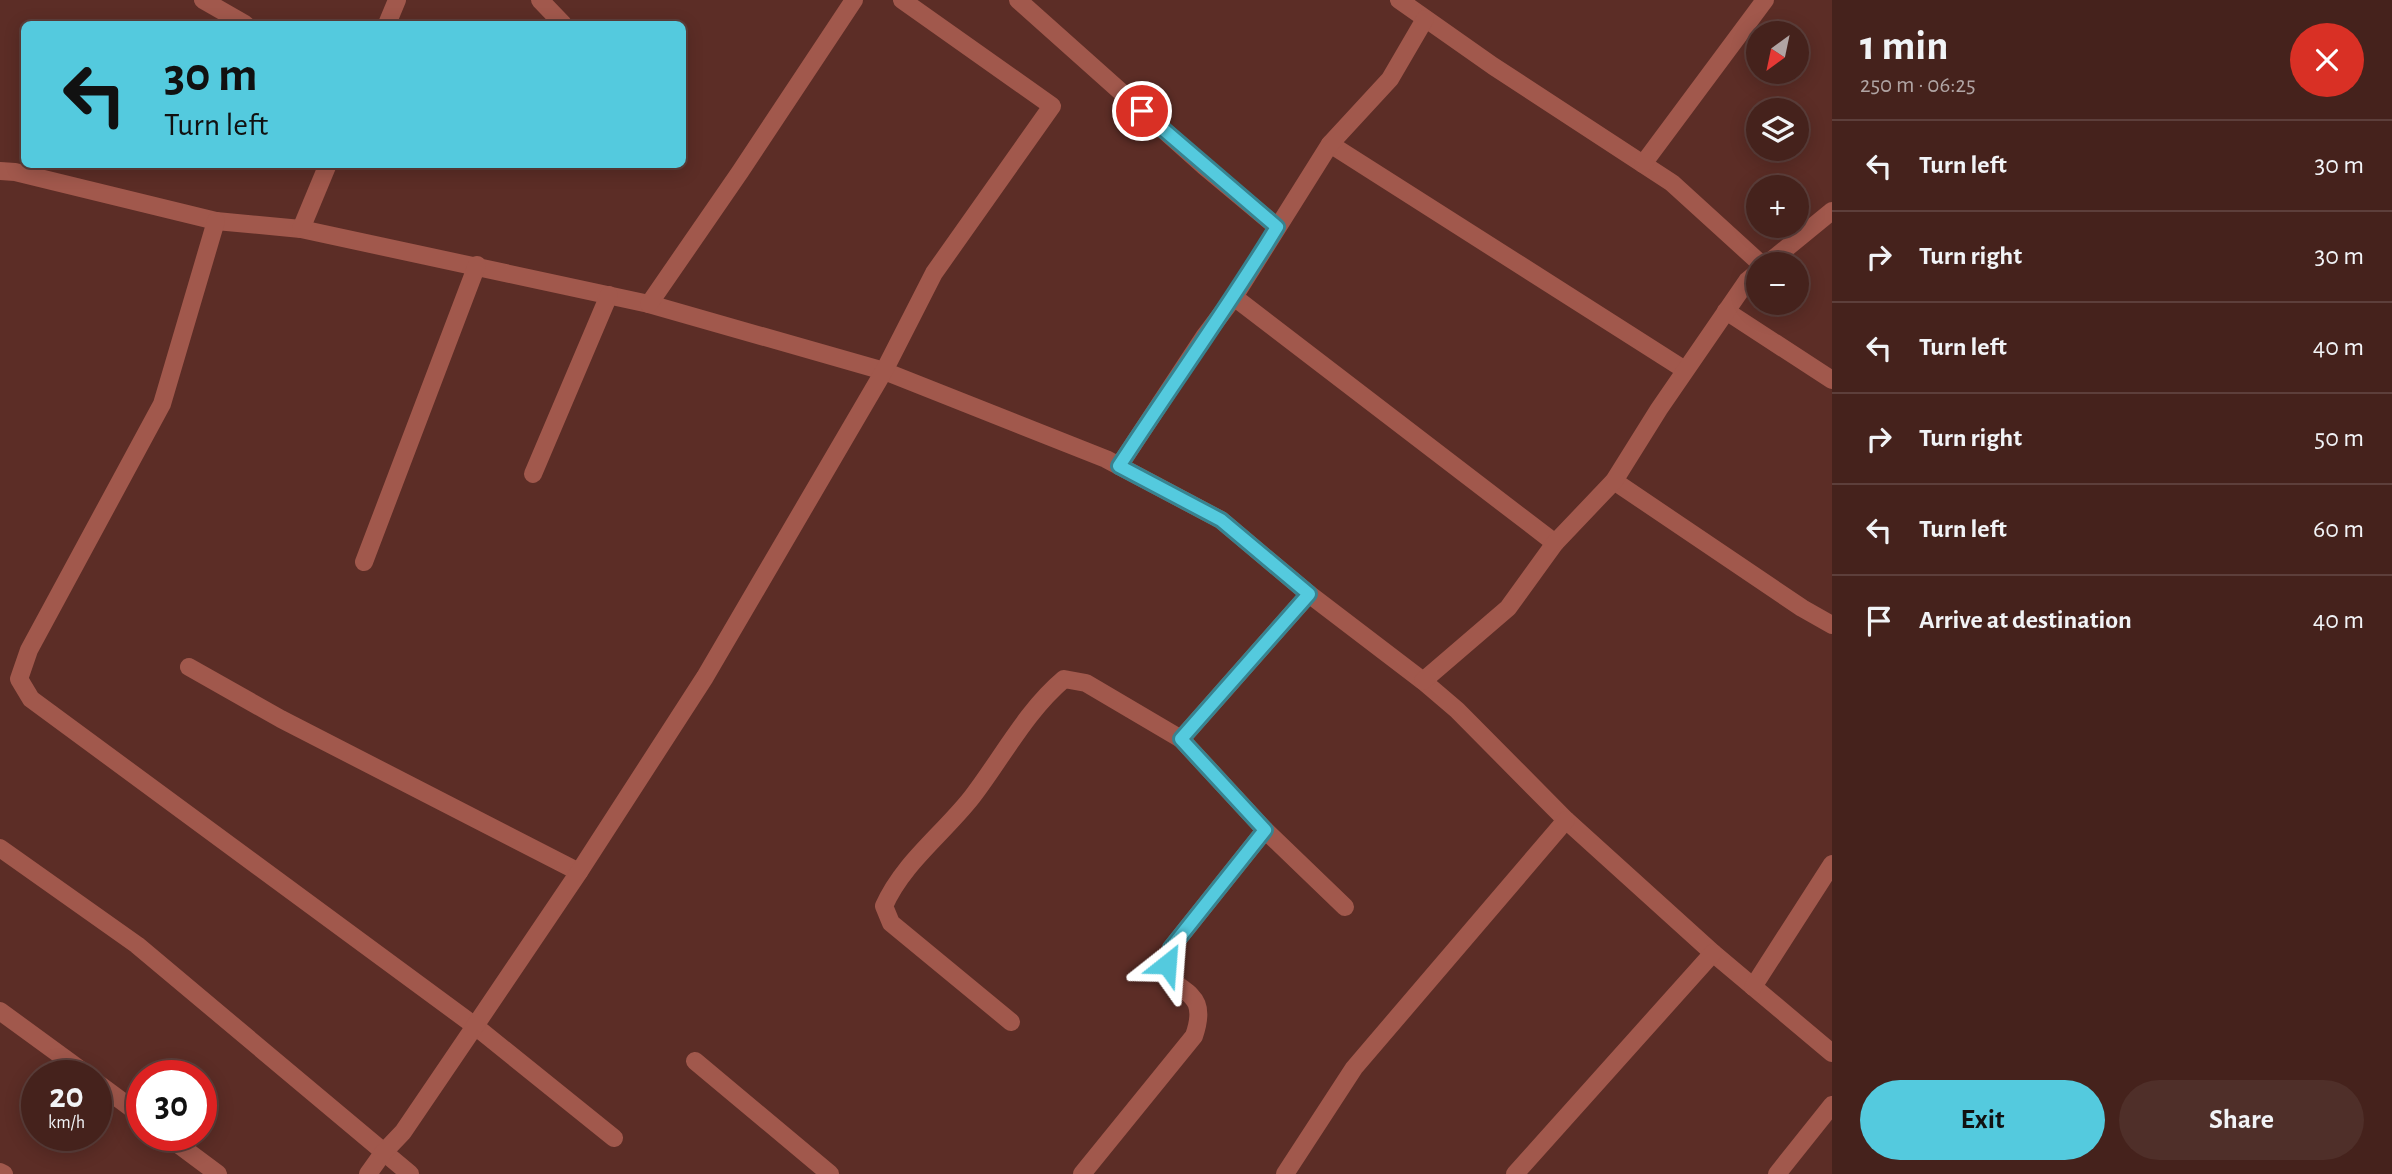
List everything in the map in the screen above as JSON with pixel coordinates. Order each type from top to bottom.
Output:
[{"type":"street","points":[[203,0],[239,21]]},
{"type":"street","points":[[388,21],[397,0]]},
{"type":"street","points":[[540,0],[559,21]]},
{"type":"street","points":[[649,304],[854,0]]},
{"type":"street","points":[[368,1174],[403,1132],[475,1026],[705,677],[884,371],[934,274],[1052,106],[902,0]]},
{"type":"street","points":[[1018,0],[1204,166],[1277,227]]},
{"type":"street","points":[[1399,0],[1493,66],[1672,183],[1749,252]]},
{"type":"street","points":[[1643,164],[1765,0]]},
{"type":"street","points":[[1119,466],[1204,337],[1234,297],[1330,144],[1390,79],[1425,19]]},
{"type":"street","points":[[1330,144],[1685,370]]},
{"type":"street","points":[[301,229],[326,168]]},
{"type":"street","points":[[0,172],[15,172],[216,221],[301,229],[649,304],[884,371],[1119,466],[1221,520],[1309,594],[1423,681],[1457,710],[1566,820],[1713,953],[1832,1053]]},
{"type":"street","points":[[1782,252],[1832,211]]},
{"type":"street","points":[[216,221],[162,404],[29,650],[19,679],[31,699],[475,1026],[614,1138]]},
{"type":"street","points":[[364,562],[477,265]]},
{"type":"street","points":[[1423,681],[1508,608],[1555,544],[1615,481],[1685,370],[1746,282]]},
{"type":"street","points":[[533,474],[609,295]]},
{"type":"street","points":[[1234,297],[1555,544]]},
{"type":"street","points":[[1726,311],[1832,380]]},
{"type":"street","points":[[1615,481],[1802,608],[1832,625]]},
{"type":"street","points":[[1181,739],[1309,594]]},
{"type":"street","points":[[190,667],[281,719],[579,872]]},
{"type":"street","points":[[1011,1022],[891,923],[884,906],[893,886],[970,799],[1046,694],[1064,679],[1086,683],[1181,739],[1265,830],[1345,907]]},
{"type":"street","points":[[1285,1174],[1354,1069],[1566,820]]},
{"type":"street","points":[[1082,1174],[1194,1036],[1200,1018],[1197,1001],[1171,977],[1167,964],[1171,948],[1265,830]]},
{"type":"street","points":[[0,848],[137,945],[410,1174]]},
{"type":"street","points":[[1753,987],[1832,864]]},
{"type":"street","points":[[1515,1174],[1713,953]]},
{"type":"street","points":[[0,1011],[67,1060]]},
{"type":"street","points":[[695,1060],[830,1174]]},
{"type":"street","points":[[1777,1174],[1832,1105]]},
{"type":"street","points":[[187,1151],[218,1174]]},
{"type":"route","points":[[1142,111],[1277,227],[1234,297],[1204,337],[1119,466],[1221,520],[1309,594],[1181,739],[1265,830],[1171,948],[1167,964]]}]
